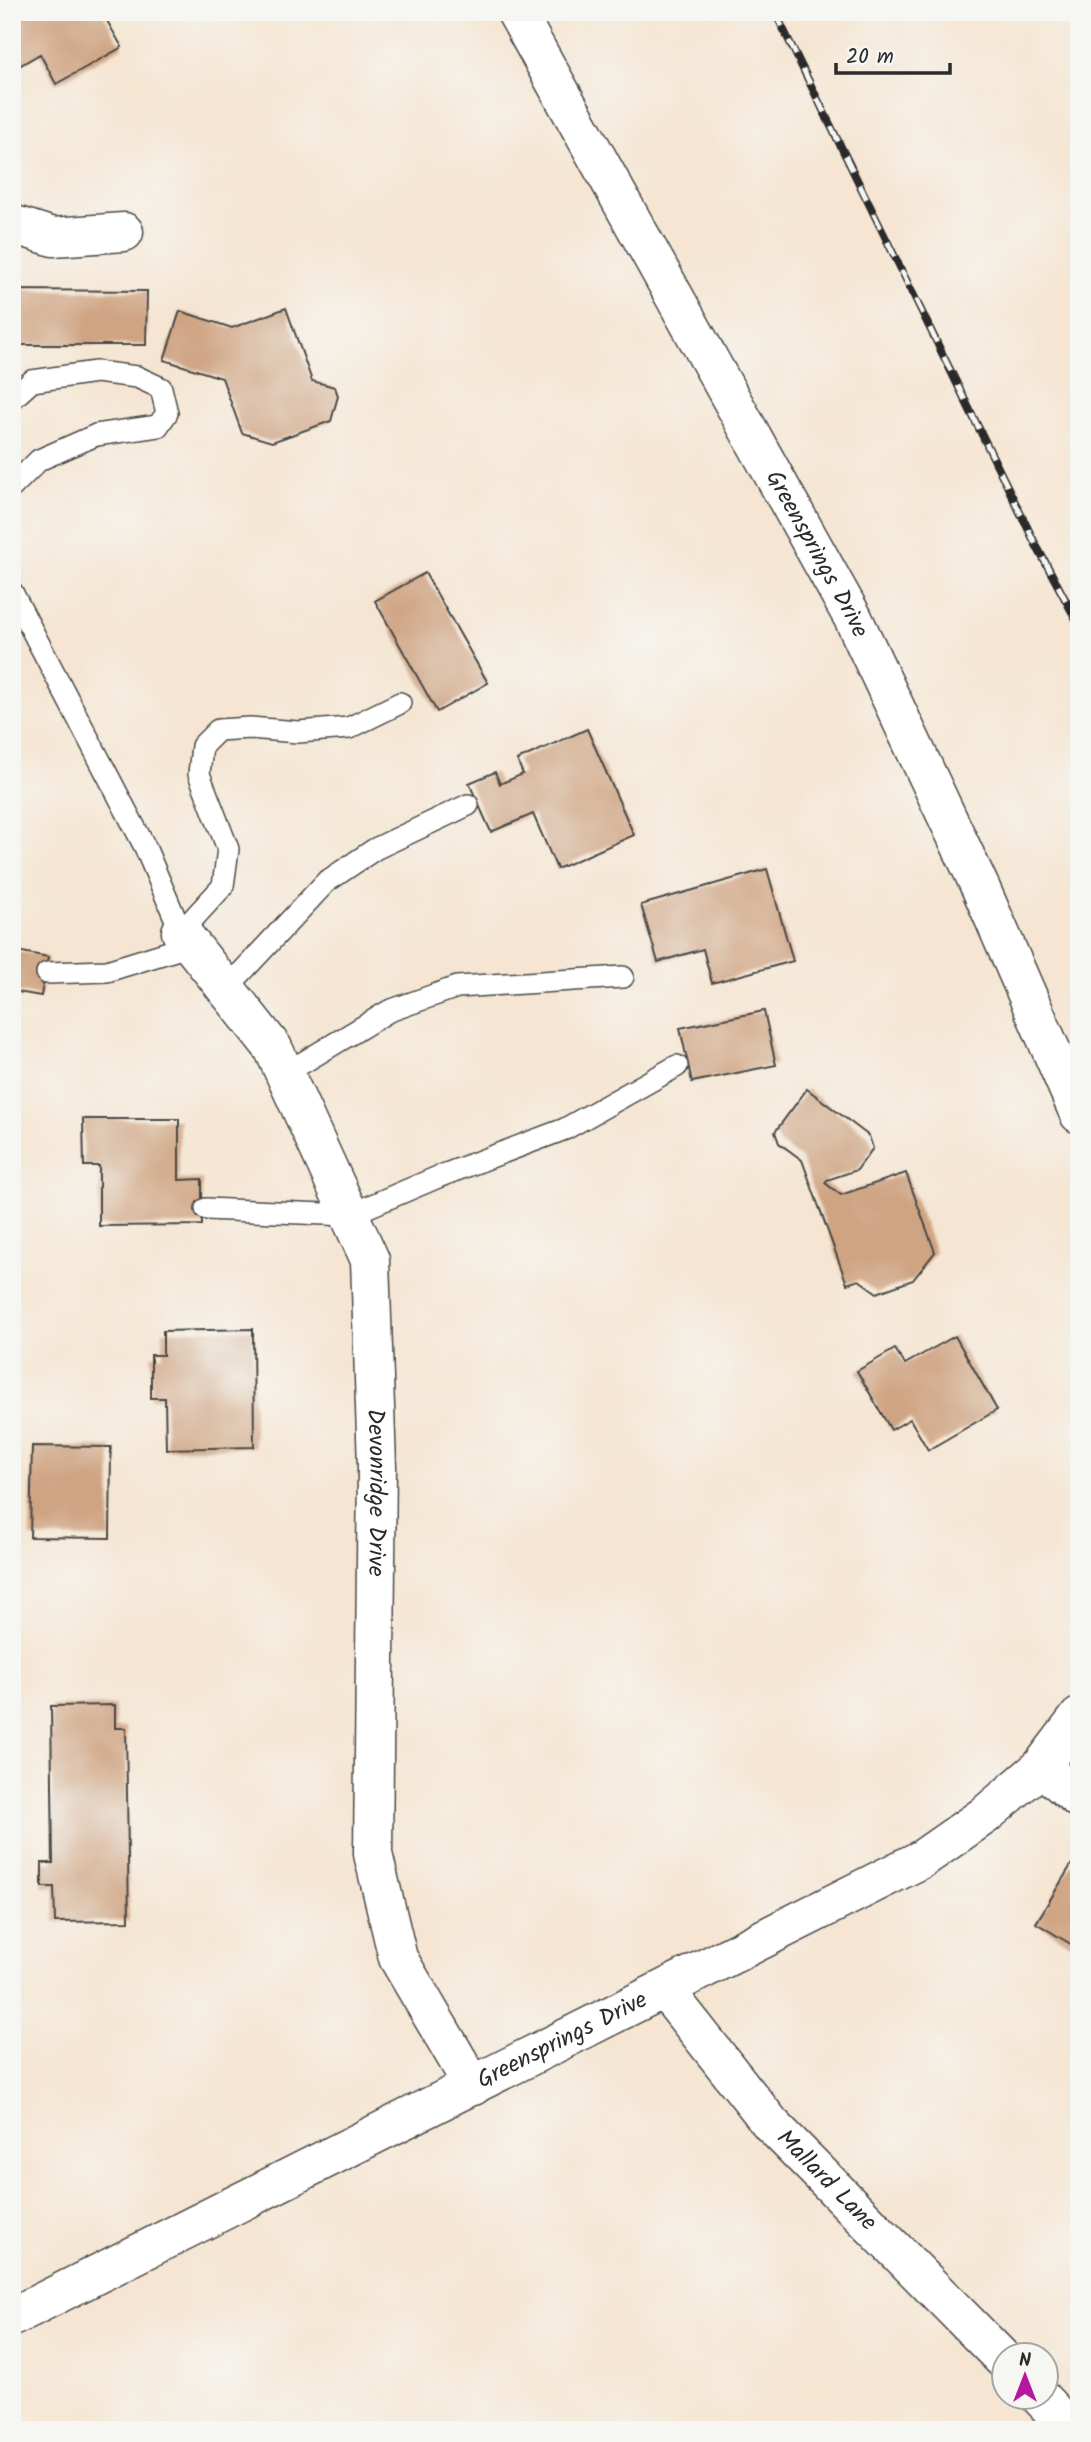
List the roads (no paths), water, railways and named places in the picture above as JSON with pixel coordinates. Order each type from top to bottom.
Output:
[{"type":"street","name":"Greensprings Drive","points":[[516,12],[853,618],[981,889],[1079,1114]]},
{"type":"street","points":[[12,224],[53,237],[124,232]]},
{"type":"street","name":"Devonridge Drive","points":[[186,938],[273,1048],[370,1259],[377,1466],[373,1854],[398,1958],[473,2086]]},
{"type":"street","name":"Greensprings Drive","points":[[12,2317],[922,1859],[985,1815],[1041,1766],[1079,1717]]},
{"type":"street","points":[[1041,1766],[1079,1800]]},
{"type":"street","name":"Mallard Lane","points":[[664,1990],[771,2124],[990,2347]]},
{"type":"street","points":[[1052,2410],[1071,2430]]},
{"type":"lane","points":[[12,399],[32,381],[96,372],[137,377],[162,388],[167,413],[158,426],[96,435],[39,460],[12,487]]},
{"type":"lane","points":[[12,592],[145,847],[186,938]]},
{"type":"lane","points":[[47,973],[107,971],[186,938],[223,886],[228,849],[199,774],[202,746],[218,730],[250,728],[298,732],[349,728],[400,703]]},
{"type":"lane","points":[[226,989],[326,882],[375,849],[468,805]]},
{"type":"lane","points":[[284,1073],[389,1011],[457,987],[623,977]]},
{"type":"lane","points":[[206,1209],[349,1215],[438,1177],[565,1129],[677,1066]]},
{"type":"railway","points":[[775,12],[1035,543],[1079,625]]}]
